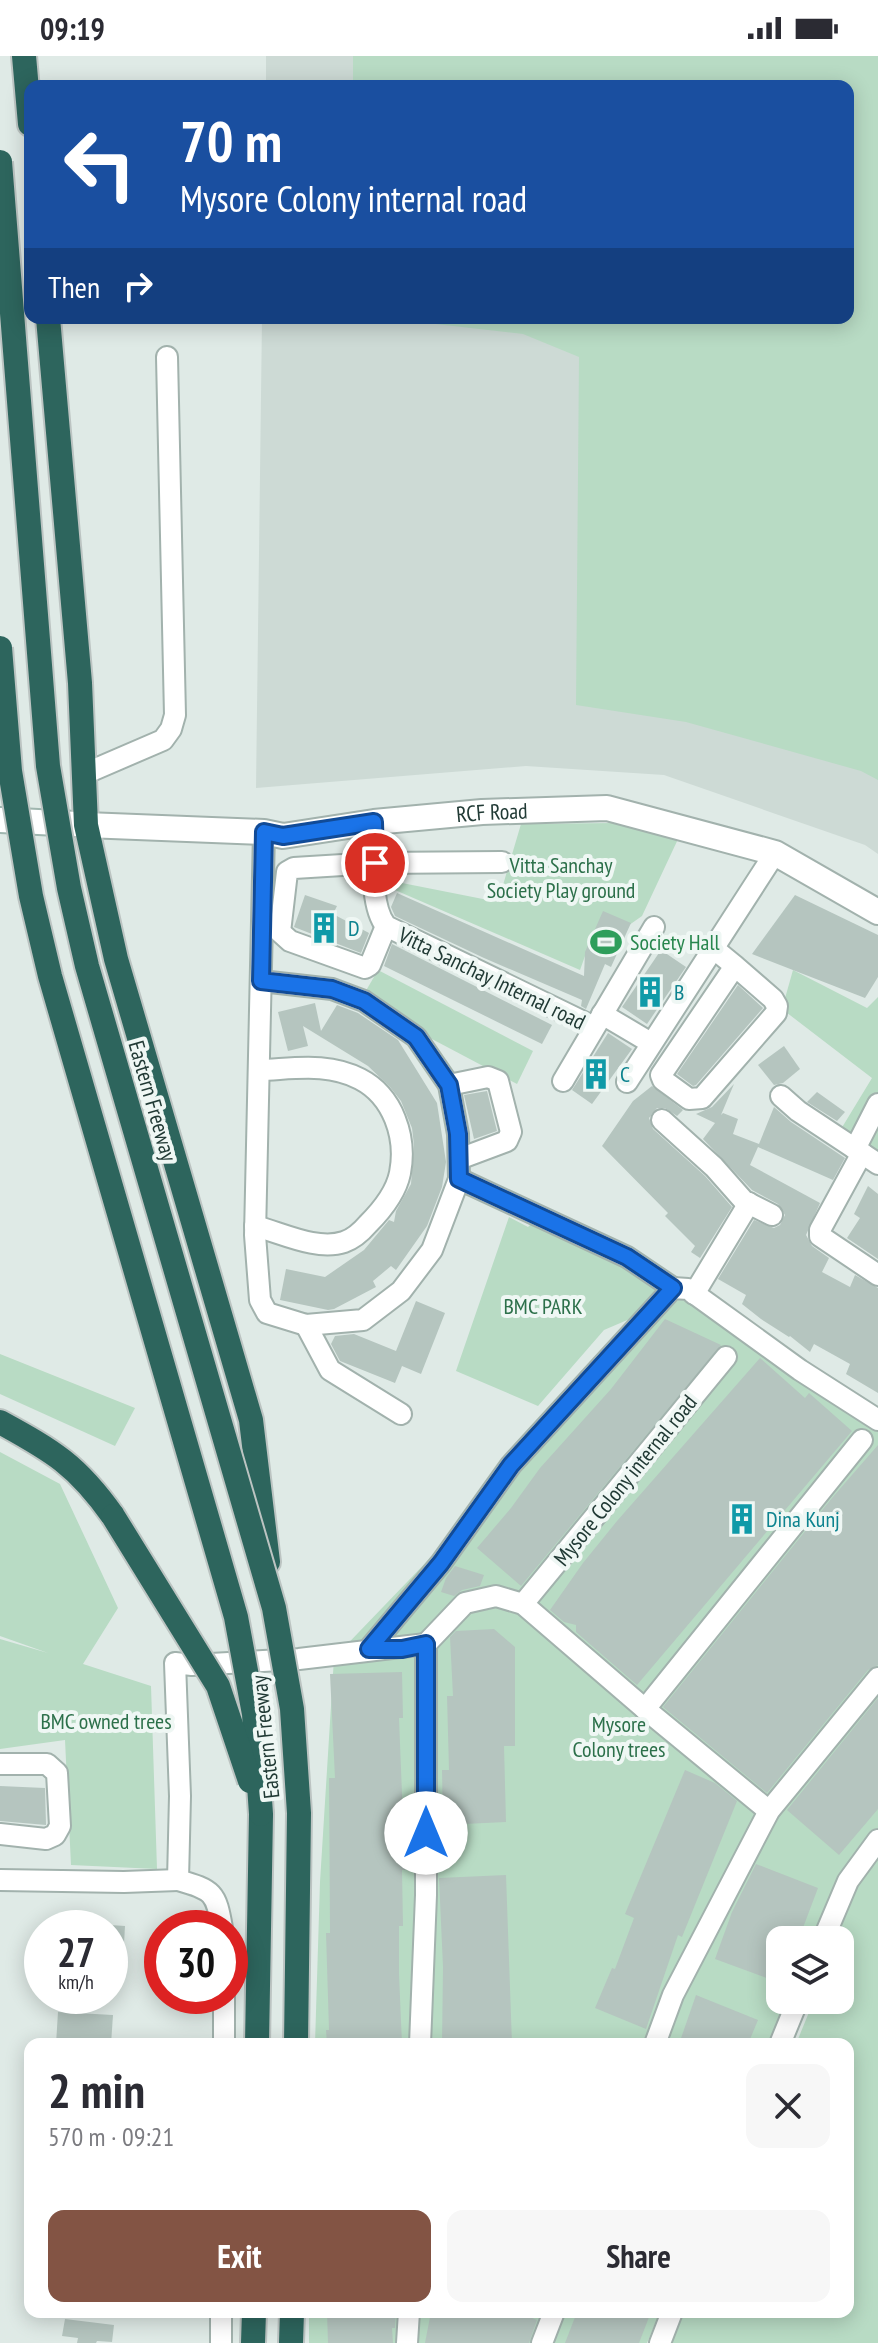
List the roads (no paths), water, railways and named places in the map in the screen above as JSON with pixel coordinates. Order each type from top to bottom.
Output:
[{"type":"highway","points":[[24,56],[26,80]]},
{"type":"highway","name":"Eastern Freeway","points":[[0,162],[48,766],[69,888],[87,966],[274,1608],[292,1709],[299,1813],[296,2038]]},
{"type":"highway","points":[[49,324],[80,683],[86,825],[116,959],[251,1420],[274,1608]]},
{"type":"highway","name":"Eastern Freeway","points":[[0,648],[10,771],[31,896],[50,976],[236,1617],[254,1714],[261,1814],[257,2038]]},
{"type":"highway","points":[[0,1422],[74,1467],[113,1516],[218,1686],[261,1814]]},
{"type":"highway","points":[[253,2343],[254,2318]]},
{"type":"highway","points":[[291,2343],[292,2318]]},
{"type":"street","points":[[84,774],[163,740],[171,729],[175,715],[167,357]]},
{"type":"street","name":"RCF Road","points":[[0,820],[264,832],[283,836],[374,822],[482,812],[607,808],[775,853],[878,912]]},
{"type":"street","name":"Vitta Sanchay Internal road","points":[[374,822],[377,907],[379,917],[386,926],[651,1043]]},
{"type":"street","points":[[261,981],[332,989],[364,1001],[416,1037],[449,1085],[458,1134],[459,1169],[432,1250],[401,1291],[363,1320],[306,1325],[267,1313],[260,1300],[255,1226],[264,832]]},
{"type":"street","points":[[627,1082],[775,853]]},
{"type":"street","points":[[386,926],[370,965],[365,968],[284,938],[280,932],[287,872],[294,868],[375,863],[502,862]]},
{"type":"street","name":"Vitta Sanchay Internal road","points":[[598,1021],[654,927]]},
{"type":"street","points":[[713,948],[735,966],[773,999],[777,1006],[776,1013],[702,1098],[689,1099],[663,1080],[661,1075],[735,966]]},
{"type":"street","points":[[563,1081],[598,1021]]},
{"type":"street","points":[[255,1226],[321,1245],[344,1242],[360,1233],[392,1195],[400,1173],[401,1149],[398,1124],[385,1098],[362,1079],[331,1067],[259,1070]]},
{"type":"street","points":[[449,1085],[488,1077],[498,1081],[511,1132],[507,1141],[459,1169]]},
{"type":"street","points":[[781,1096],[865,1156]]},
{"type":"street","points":[[878,1104],[865,1156],[820,1230],[820,1236],[878,1275]]},
{"type":"street","points":[[662,1120],[749,1203],[772,1215]]},
{"type":"street","points":[[459,1169],[627,1257],[673,1288],[688,1289],[800,1370],[878,1420]]},
{"type":"street","points":[[694,1294],[749,1203]]},
{"type":"street","points":[[369,1649],[441,1563],[511,1465],[673,1288]]},
{"type":"street","points":[[306,1325],[330,1370],[401,1414]]},
{"type":"street","name":"Mysore Colony internal road","points":[[523,1604],[726,1357]]},
{"type":"street","points":[[645,1709],[862,1440]]},
{"type":"street","points":[[178,1880],[180,1796],[175,1663],[192,1665],[299,1659],[426,1644],[465,1603],[496,1596],[523,1604],[769,1811]]},
{"type":"street","points":[[420,2038],[426,1895],[426,1644]]},
{"type":"street","points":[[657,2038],[673,1995],[769,1811],[878,1678]]},
{"type":"street","points":[[0,1764],[47,1764],[57,1773],[60,1826],[55,1835],[46,1839],[0,1834]]},
{"type":"street","points":[[829,1926],[848,1881],[878,1840]]},
{"type":"street","points":[[0,1880],[178,1880],[203,1887],[217,1900],[219,1910]]},
{"type":"street","points":[[224,2014],[224,2038]]},
{"type":"street","points":[[782,2038],[792,2014]]},
{"type":"street","points":[[221,2318],[221,2343]]},
{"type":"street","points":[[407,2343],[409,2318]]},
{"type":"street","points":[[542,2343],[552,2318]]},
{"type":"street","points":[[660,2343],[670,2318]]},
{"type":"place","name":"D","points":[[324,928]]},
{"type":"place","name":"Society Hall","points":[[606,942]]},
{"type":"place","name":"B","points":[[650,992]]},
{"type":"place","name":"C","points":[[596,1074]]},
{"type":"place","name":"Dina Kunj","points":[[742,1519]]},
{"type":"park label","name":"Vitta Sanchay Society Play ground","points":[[561,878]]},
{"type":"park label","name":"BMC PARK","points":[[543,1306]]},
{"type":"park label","name":"BMC owned trees","points":[[106,1721]]},
{"type":"park label","name":"Mysore Colony trees","points":[[619,1736]]}]
